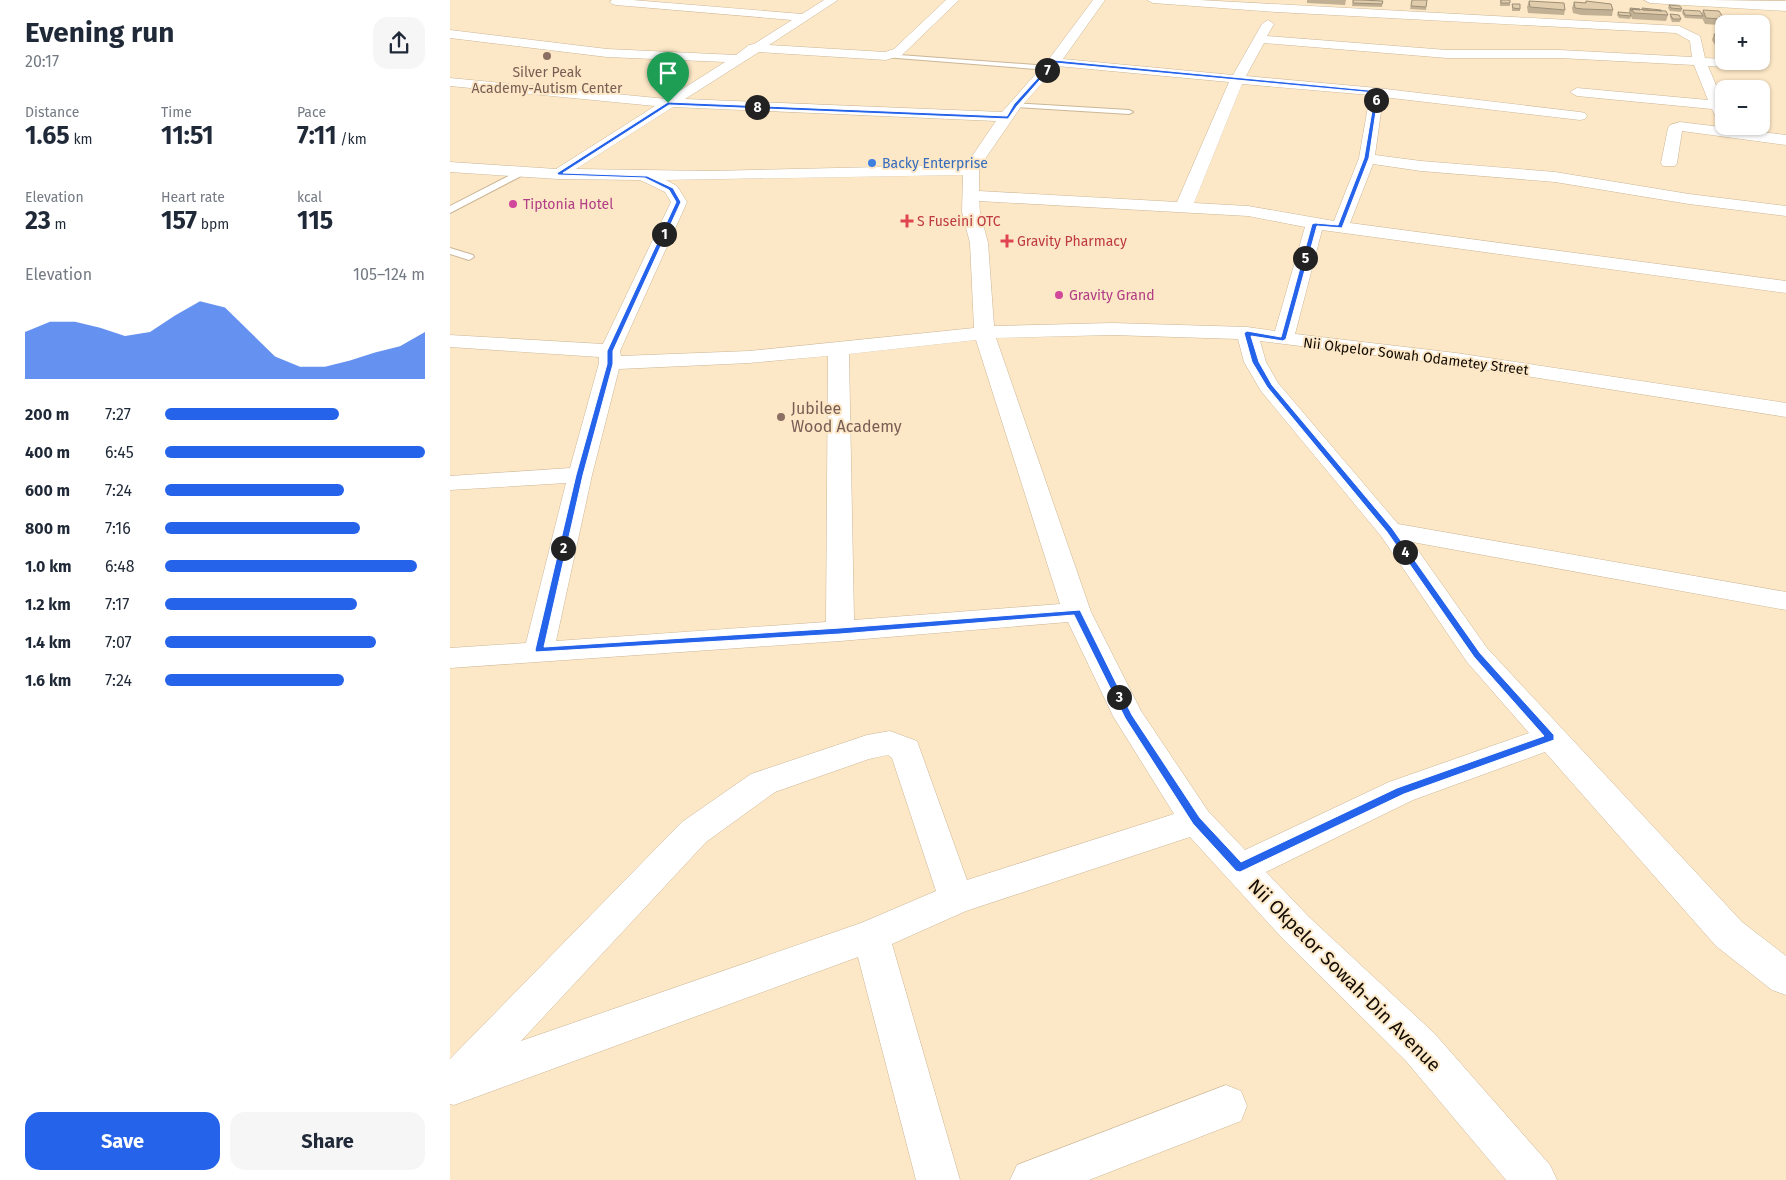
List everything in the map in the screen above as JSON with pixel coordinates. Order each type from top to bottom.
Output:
[{"type":"street","points":[[558,174],[753,48],[832,0]]},
{"type":"street","points":[[753,48],[886,56],[898,52],[953,0]]},
{"type":"street","points":[[450,166],[522,172],[646,177],[971,170],[1012,111],[1051,65],[1099,0]]},
{"type":"street","points":[[1153,0],[1276,9],[1404,11],[1679,30],[1696,39],[1699,61],[1715,100]]},
{"type":"street","points":[[1650,0],[1786,8]]},
{"type":"street","points":[[1715,0],[1786,2]]},
{"type":"street","points":[[1780,0],[1786,2]]},
{"type":"street","points":[[616,2],[805,18]]},
{"type":"street","points":[[1184,206],[1238,78],[1276,9]]},
{"type":"street","points":[[450,34],[607,52],[737,59]]},
{"type":"street","points":[[1259,39],[1447,54],[1560,54],[1715,62]]},
{"type":"street","points":[[1051,65],[1238,78],[1580,116]]},
{"type":"street","points":[[452,83],[668,103],[1012,111]]},
{"type":"street","points":[[1340,227],[1367,158],[1377,92]]},
{"type":"street","points":[[1577,92],[1715,105]]},
{"type":"street","points":[[1669,163],[1674,128],[1715,126]]},
{"type":"street","points":[[1765,135],[1786,140]]},
{"type":"street","points":[[1367,158],[1421,166],[1555,177],[1690,199],[1786,211]]},
{"type":"street","name":"Nii Okpelor Sowah-Din Avenue","points":[[971,170],[971,212],[979,243],[984,332],[1077,612],[1128,716],[1196,821],[1296,928],[1420,1047],[1535,1180]]},
{"type":"street","points":[[539,650],[610,357],[679,202],[671,189],[646,177]]},
{"type":"street","points":[[971,196],[1184,206],[1248,211],[1282,216],[1315,224],[1786,287]]},
{"type":"street","points":[[1283,339],[1315,224]]},
{"type":"street","name":"Nii Okpelor Sowah Odametey Street","points":[[450,341],[610,357],[749,357],[964,336],[984,332],[1112,329],[1247,333],[1283,339],[1456,359],[1786,410]]},
{"type":"street","points":[[1247,333],[1255,362],[1269,386],[1390,530],[1477,655],[1729,934],[1786,978]]},
{"type":"street","points":[[838,347],[840,631]]},
{"type":"street","points":[[450,483],[580,475]]},
{"type":"street","points":[[1390,530],[1786,601]]},
{"type":"street","points":[[450,658],[539,650],[840,631],[1077,612]]},
{"type":"street","points":[[1240,868],[1401,791],[1551,738]]},
{"type":"street","points":[[452,1087],[694,832],[763,782],[867,747],[890,743],[906,750],[956,899]]},
{"type":"street","points":[[452,1087],[871,936],[956,899],[1196,821]]},
{"type":"street","points":[[871,936],[938,1180]]},
{"type":"street","points":[[1032,1180],[1226,1106]]},
{"type":"lane","points":[[886,56],[1051,65]]},
{"type":"lane","points":[[1012,111],[1128,112]]},
{"type":"lane","points":[[450,210],[522,172]]},
{"type":"lane","points":[[450,251],[469,257]]},
{"type":"building","points":[[1353,0],[1383,1],[1382,4],[1353,3]]},
{"type":"building","points":[[1412,0],[1427,0],[1426,7],[1411,6]]},
{"type":"building","points":[[1501,0],[1510,0],[1510,3],[1501,3]]},
{"type":"building","points":[[1529,1],[1564,3],[1565,10],[1530,7]]},
{"type":"building","points":[[1586,1],[1611,4],[1613,10],[1575,8],[1574,2],[1586,3]]},
{"type":"building","points":[[1512,4],[1520,4],[1520,9],[1513,8]]},
{"type":"building","points":[[1669,5],[1680,6],[1682,9],[1671,8]]},
{"type":"building","points":[[1642,8],[1661,10],[1662,11],[1643,10]]},
{"type":"building","points":[[1632,9],[1666,11],[1668,15],[1634,13]]},
{"type":"building","points":[[1683,10],[1700,11],[1703,16],[1685,15]]},
{"type":"building","points":[[1703,10],[1719,11],[1722,15],[1715,15],[1715,19],[1706,18]]},
{"type":"building","points":[[1618,12],[1630,13],[1631,16],[1619,15]]},
{"type":"building","points":[[1670,14],[1679,15],[1681,19],[1673,19]]},
{"type":"place","name":"Silver Peak Academy-Autism Center","points":[[547,56]]},
{"type":"place","name":"Backy Enterprise","points":[[872,163]]},
{"type":"place","name":"Tiptonia Hotel","points":[[513,204]]},
{"type":"place","name":"S Fuseini OTC","points":[[907,221]]},
{"type":"place","name":"Gravity Pharmacy","points":[[1007,241]]},
{"type":"place","name":"Gravity Grand","points":[[1059,295]]},
{"type":"place","name":"Jubilee Wood Academy","points":[[781,417]]},
{"type":"route","points":[[1054,62],[1377,92],[1367,158],[1340,227],[1315,224],[1283,339],[1247,333],[1255,362],[1269,386],[1390,530],[1477,655],[1551,738],[1401,791],[1240,868],[1196,821],[1128,716],[1077,612],[840,631],[539,650],[580,475],[610,364],[610,351],[679,202],[671,189],[646,177],[558,174],[668,103],[1008,117],[1016,105],[1054,62]]}]
